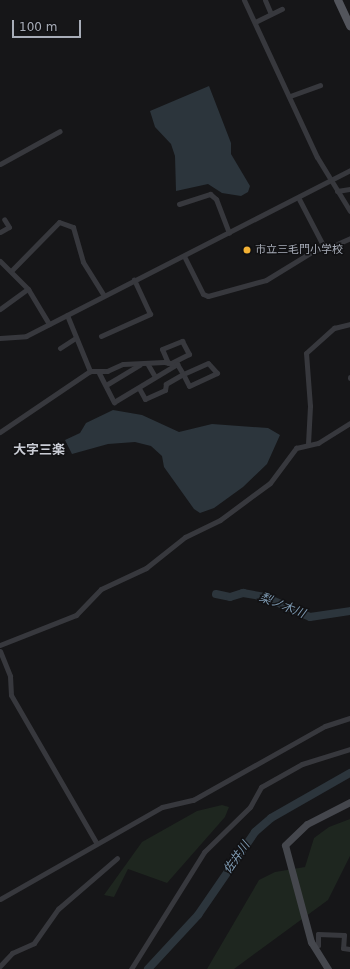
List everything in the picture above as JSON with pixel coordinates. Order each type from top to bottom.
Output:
[{"type":"main road","points":[[338,0],[350,25]]},
{"type":"street","points":[[244,0],[329,180],[350,211]]},
{"type":"street","points":[[265,0],[271,14]]},
{"type":"street","points":[[255,22],[282,9]]},
{"type":"street","points":[[290,96],[320,85]]},
{"type":"street","points":[[0,164],[60,131]]},
{"type":"street","points":[[0,335],[26,336],[104,295],[299,198],[329,180],[350,170]]},
{"type":"street","points":[[337,191],[350,189]]},
{"type":"street","points":[[179,204],[210,194],[216,199],[229,233]]},
{"type":"street","points":[[299,198],[325,249]]},
{"type":"street","points":[[0,232],[9,227],[4,219]]},
{"type":"street","points":[[12,270],[59,222],[73,226],[83,262],[104,295]]},
{"type":"street","points":[[184,256],[204,294],[208,296],[266,280],[314,250],[325,249],[350,238]]},
{"type":"street","points":[[0,261],[12,270],[28,289],[49,324]]},
{"type":"street","points":[[101,336],[150,314],[134,280]]},
{"type":"street","points":[[0,309],[28,289]]},
{"type":"street","points":[[67,315],[74,339],[90,371]]},
{"type":"street","points":[[308,444],[310,406],[306,353],[334,328],[350,324]]},
{"type":"street","points":[[60,348],[74,339]]},
{"type":"street","points":[[99,373],[114,402],[155,378],[172,363],[189,354],[182,342],[162,349],[172,363],[183,374],[189,386],[217,373],[208,363],[183,374],[166,384],[165,390],[145,400],[139,388]]},
{"type":"street","points":[[147,363],[155,378]]},
{"type":"street","points":[[0,432],[90,371],[99,373],[123,364],[172,363]]},
{"type":"street","points":[[106,385],[140,364]]},
{"type":"street","points":[[0,645],[76,616],[101,589],[146,568],[185,537],[220,520],[270,483],[294,450],[308,444],[318,443],[350,423]]},
{"type":"street","points":[[0,651],[10,676],[11,695],[96,842]]},
{"type":"street","points":[[0,899],[96,842],[162,807],[193,800],[325,726],[350,718]]},
{"type":"street","points":[[131,969],[204,852],[250,807],[258,790],[302,764],[350,750]]},
{"type":"street","points":[[328,969],[313,945],[285,843],[307,824],[350,802]]},
{"type":"street","points":[[0,966],[12,953],[34,943],[58,909],[117,858]]},
{"type":"street","points":[[313,945],[318,945],[318,934],[344,935],[344,948],[350,949]]},
{"type":"shaded area","points":[[209,86],[231,143],[231,154],[250,186],[248,192],[241,196],[222,193],[208,184],[176,191],[175,156],[171,144],[155,127],[150,111]]},
{"type":"shaded area","points":[[113,410],[142,415],[179,432],[212,424],[268,428],[280,435],[267,464],[243,487],[214,508],[200,513],[194,509],[164,467],[162,456],[151,446],[135,442],[108,444],[72,454],[65,440],[80,433],[86,423]]},
{"type":"shaded area","points":[[222,805],[229,807],[225,817],[167,883],[128,869],[114,897],[104,895],[142,842],[197,811]]},
{"type":"shaded area","points":[[350,819],[350,856],[328,900],[234,969],[207,969],[259,880],[275,872],[305,867],[314,838],[329,827]]},
{"type":"waterway","name":"梨ノ木川","points":[[216,594],[230,597],[243,593],[265,597],[310,617],[350,611]]},
{"type":"waterway","name":"佐井川","points":[[148,969],[198,915],[255,832],[271,818],[350,773]]},
{"type":"place","name":"市立三毛門小学校","points":[[247,250]]},
{"type":"district","name":"大字三楽","points":[[39,450]]}]
